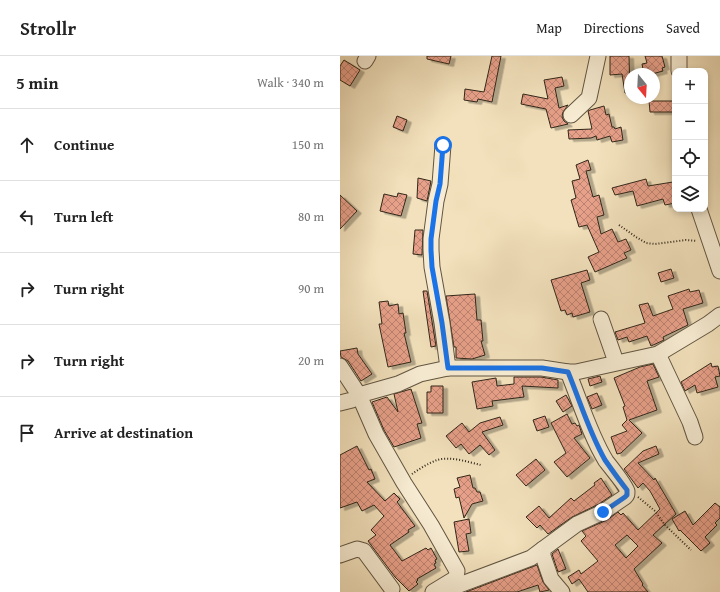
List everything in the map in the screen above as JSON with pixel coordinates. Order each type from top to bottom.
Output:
[{"type":"street","points":[[571,115],[589,98],[598,56]]},
{"type":"street","points":[[679,56],[679,68]]},
{"type":"street","points":[[443,145],[440,184],[436,201],[431,250],[432,267],[448,368]]},
{"type":"street","points":[[699,212],[720,271]]},
{"type":"street","points":[[340,403],[352,400],[359,395],[398,384],[420,374],[448,368],[542,368],[568,372],[589,370],[616,362],[658,354],[714,325],[720,315]]},
{"type":"street","points":[[601,319],[616,362]]},
{"type":"street","points":[[658,354],[690,422],[695,437]]},
{"type":"street","points":[[340,366],[359,395],[376,434],[402,480],[431,525],[457,572],[456,578],[433,592]]},
{"type":"street","points":[[442,592],[531,558],[577,524],[603,512],[627,495],[627,490],[600,449],[568,372]]},
{"type":"street","points":[[340,555],[357,549],[364,550],[392,589]]},
{"type":"street","points":[[542,550],[551,579],[562,592]]},
{"type":"path","points":[[619,225],[636,238],[646,243],[655,244],[686,240],[710,241]]},
{"type":"path","points":[[402,480],[437,460],[460,460],[481,465]]},
{"type":"path","points":[[627,490],[655,511],[665,525],[691,550]]},
{"type":"building","points":[[427,56],[451,56],[449,64],[427,59]]},
{"type":"building","points":[[492,56],[501,56],[492,102],[478,99],[477,102],[464,100],[465,89],[484,92]]},
{"type":"building","points":[[610,56],[629,56],[629,68],[624,68],[624,87],[622,74],[610,75]]},
{"type":"building","points":[[645,56],[662,56],[665,67],[662,68],[663,71],[660,72],[660,68],[643,68],[642,64],[647,63]]},
{"type":"building","points":[[344,60],[360,70],[350,86],[340,80],[340,66]]},
{"type":"building","points":[[562,77],[564,86],[555,88],[559,108],[568,105],[563,112],[562,117],[568,124],[551,128],[546,109],[521,104],[523,94],[548,99],[544,80]]},
{"type":"building","points":[[660,101],[672,101],[672,112],[650,112],[649,104],[660,104]]},
{"type":"building","points":[[604,106],[606,115],[609,114],[612,127],[615,129],[621,127],[623,140],[612,142],[610,136],[597,140],[596,136],[591,138],[569,139],[568,130],[592,129],[588,111]]},
{"type":"building","points":[[397,116],[407,120],[403,131],[393,127]]},
{"type":"building","points":[[588,160],[591,170],[586,171],[593,197],[599,195],[604,215],[597,217],[601,234],[612,229],[618,242],[626,239],[631,250],[624,253],[627,258],[595,272],[588,257],[599,252],[587,225],[579,227],[571,200],[576,198],[572,181],[580,179],[576,165]]},
{"type":"building","points":[[418,178],[431,181],[427,201],[417,198]]},
{"type":"building","points":[[646,179],[648,186],[672,182],[672,204],[665,205],[663,199],[637,206],[633,191],[615,195],[612,188]]},
{"type":"building","points":[[398,193],[407,195],[401,216],[380,211],[384,194],[397,197]]},
{"type":"building","points":[[340,195],[357,211],[340,229]]},
{"type":"building","points":[[415,230],[423,230],[422,255],[413,254]]},
{"type":"building","points":[[671,269],[674,278],[661,282],[658,273]]},
{"type":"building","points":[[587,270],[590,280],[581,283],[590,312],[573,317],[572,313],[567,315],[565,310],[561,311],[551,280]]},
{"type":"building","points":[[689,289],[690,292],[699,290],[703,303],[683,309],[688,325],[663,337],[664,340],[651,346],[647,336],[629,342],[627,337],[618,340],[615,332],[645,323],[639,305],[648,303],[653,316],[673,309],[668,296]]},
{"type":"building","points":[[423,291],[427,291],[436,346],[431,347]]},
{"type":"building","points":[[475,294],[477,320],[481,320],[483,341],[481,341],[485,355],[472,359],[456,358],[456,347],[454,347],[446,296]]},
{"type":"building","points":[[388,301],[389,306],[398,304],[399,314],[403,313],[406,333],[404,333],[411,362],[388,367],[379,324],[382,324],[379,302]]},
{"type":"building","points":[[357,348],[358,354],[372,374],[361,381],[348,361],[341,357],[340,351]]},
{"type":"building","points":[[711,363],[712,367],[718,366],[720,376],[715,377],[718,387],[697,393],[695,385],[685,391],[681,382]]},
{"type":"building","points":[[653,364],[659,377],[647,381],[657,410],[629,420],[642,433],[621,453],[617,454],[611,437],[627,431],[622,425],[627,420],[623,407],[625,406],[614,378],[640,367]]},
{"type":"building","points":[[600,376],[602,382],[590,386],[588,379]]},
{"type":"building","points":[[514,377],[541,377],[558,380],[558,388],[522,386],[524,397],[492,401],[493,406],[477,409],[472,382],[496,378],[497,386],[514,384]]},
{"type":"building","points":[[431,386],[443,386],[443,413],[427,413],[427,392],[431,392]]},
{"type":"building","points":[[411,389],[422,423],[417,424],[421,438],[394,447],[384,430],[372,402],[387,397],[398,412],[394,394]]},
{"type":"building","points":[[597,393],[602,405],[592,409],[587,397]]},
{"type":"building","points":[[566,395],[572,406],[563,412],[556,401]]},
{"type":"building","points":[[567,414],[572,424],[575,423],[577,426],[579,425],[582,434],[574,438],[590,458],[567,477],[554,462],[566,453],[551,423]]},
{"type":"building","points":[[545,416],[549,427],[537,431],[533,420]]},
{"type":"building","points":[[500,417],[503,425],[482,432],[495,450],[489,455],[480,445],[469,454],[461,444],[456,448],[446,436],[462,423],[469,432],[480,423]]},
{"type":"building","points":[[357,446],[369,470],[371,469],[375,479],[367,482],[385,501],[394,493],[400,499],[397,502],[415,526],[390,545],[402,561],[426,548],[428,550],[431,548],[437,559],[435,560],[436,563],[434,564],[436,568],[417,579],[418,580],[416,582],[418,584],[409,591],[395,577],[368,541],[376,535],[371,530],[384,516],[374,505],[362,511],[357,502],[340,508],[340,455]]},
{"type":"building","points":[[656,446],[659,454],[638,463],[654,480],[655,478],[676,514],[653,535],[662,543],[634,569],[643,584],[642,585],[648,592],[588,592],[579,579],[572,584],[568,577],[579,570],[581,574],[598,561],[581,541],[586,536],[582,531],[607,520],[618,512],[621,515],[623,513],[638,530],[660,509],[650,491],[643,483],[638,488],[624,469],[643,451]],"holes":[[[627,535],[638,546],[626,558],[615,545]]]},
{"type":"building","points":[[536,459],[545,470],[526,486],[516,475]]},
{"type":"building","points":[[470,475],[473,488],[475,488],[477,492],[480,492],[483,501],[472,504],[464,518],[459,497],[456,498],[454,489],[460,487],[457,478]]},
{"type":"building","points":[[601,478],[612,495],[599,504],[572,517],[548,534],[540,525],[537,528],[526,517],[539,506],[549,518],[571,498],[574,501],[595,485],[594,483]]},
{"type":"building","points":[[715,503],[720,507],[720,518],[715,523],[717,525],[705,537],[710,543],[701,551],[680,530],[679,531],[672,519],[685,511],[693,525]]},
{"type":"building","points":[[469,519],[471,533],[466,534],[469,551],[459,552],[454,522]]},
{"type":"building","points":[[558,549],[566,569],[558,572],[552,554]]},
{"type":"building","points":[[537,565],[543,582],[549,590],[540,592],[538,585],[517,592],[466,592]]},
{"type":"route","points":[[443,145],[440,184],[436,201],[431,250],[432,267],[446,346],[448,368],[542,368],[568,372],[600,449],[614,473],[627,490],[627,495],[625,497],[603,512]]}]
